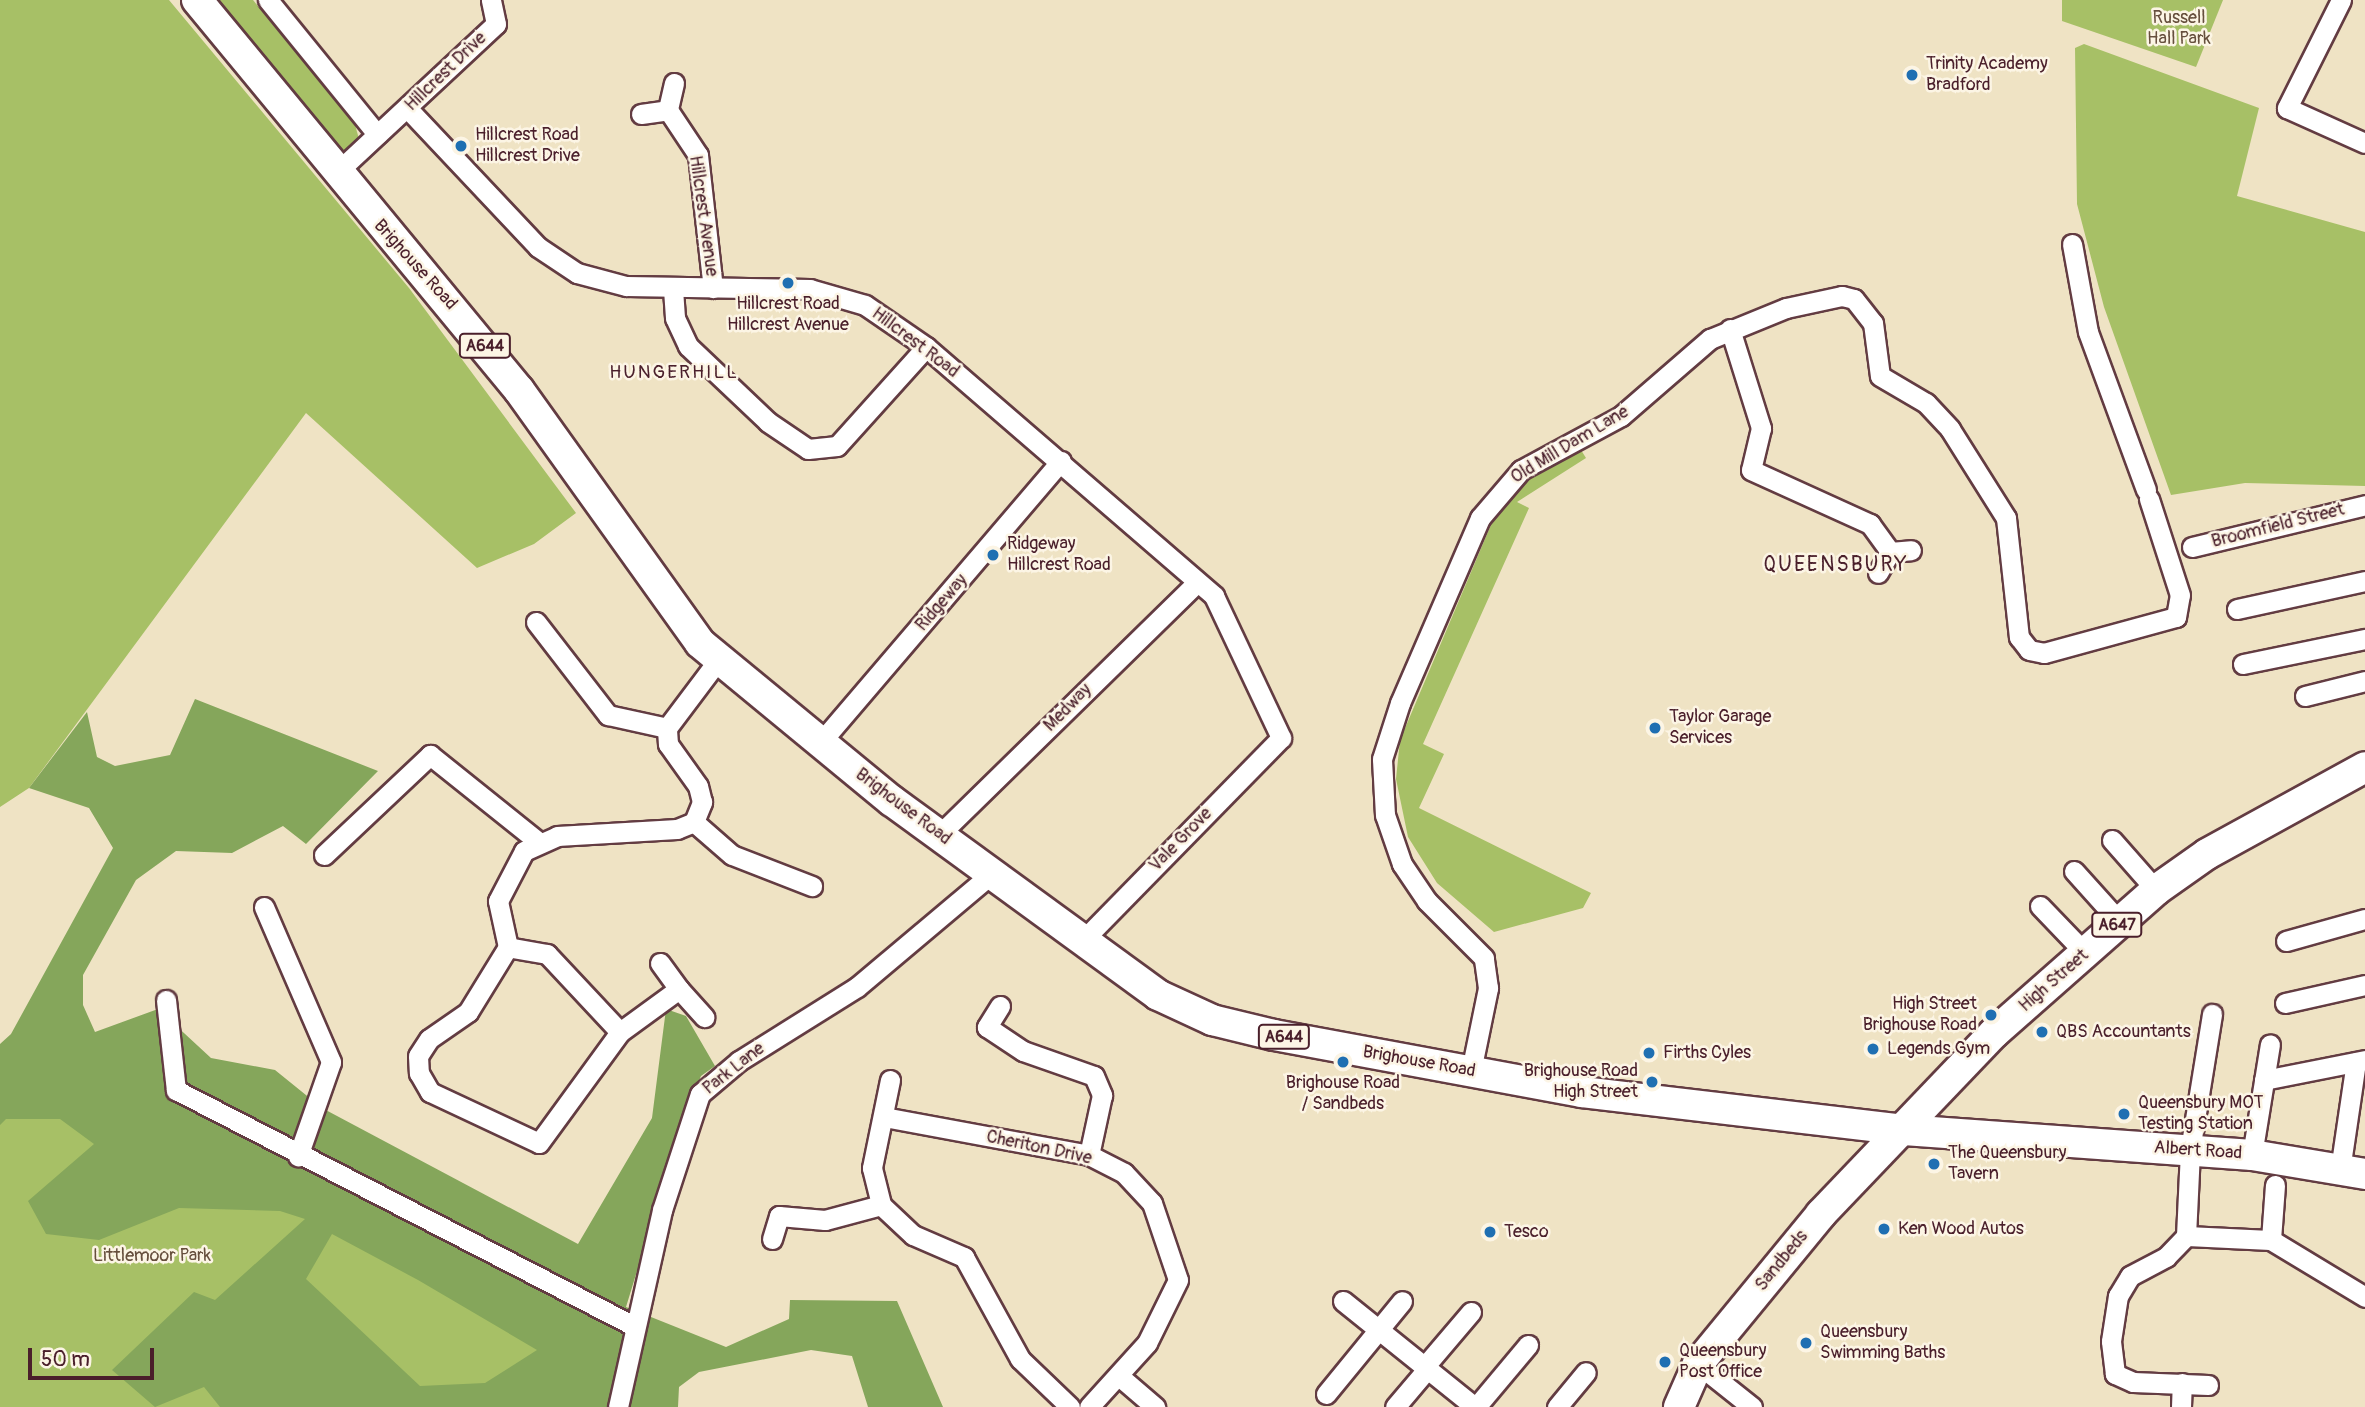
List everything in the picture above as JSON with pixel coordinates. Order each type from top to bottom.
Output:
[{"type":"main road","name":"Brighouse Road","points":[[197,0],[335,174],[459,314],[641,568],[719,659],[820,743],[939,835],[1081,942],[1158,995],[1212,1020],[1582,1092],[1904,1130]]},
{"type":"main road","name":"High Street","points":[[1904,1130],[1994,1033],[2156,890],[2207,854],[2365,767]]},
{"type":"main road","name":"Albert Road","points":[[1904,1130],[2252,1155],[2353,1172]]},
{"type":"main road","name":"Sandbeds","points":[[1679,1407],[1698,1364],[1821,1214],[1904,1130]]},
{"type":"street","points":[[268,0],[377,135]]},
{"type":"street","name":"Hillcrest Drive","points":[[335,174],[408,109],[496,24],[491,0]]},
{"type":"street","points":[[2342,0],[2287,108],[2365,143]]},
{"type":"street","points":[[641,114],[668,110],[674,83]]},
{"type":"street","name":"Hillcrest Road","points":[[408,109],[538,247],[577,273],[673,289],[810,289],[865,305],[926,347],[1214,596],[1281,738]]},
{"type":"street","name":"Hillcrest Avenue","points":[[668,110],[698,155],[713,288]]},
{"type":"street","name":"Old Mill Dam Lane","points":[[1471,1071],[1488,988],[1484,958],[1427,901],[1402,864],[1385,815],[1382,760],[1400,703],[1489,501],[1521,470],[1621,416],[1680,361],[1730,329],[1823,298],[1854,299],[1866,309],[1880,376],[1926,404],[1950,429],[2006,517],[2012,601],[2019,637],[2029,650],[2044,653],[2176,617],[2180,595],[2148,495],[2088,332],[2072,244]]},
{"type":"street","points":[[673,289],[675,318],[688,346],[768,422],[808,449],[836,446],[926,347]]},
{"type":"street","points":[[1730,329],[1761,428],[1751,470],[1870,524],[1890,552]]},
{"type":"street","name":"Ridgeway","points":[[820,743],[1060,461]]},
{"type":"street","name":"Broomfield Street","points":[[2192,547],[2365,505]]},
{"type":"street","points":[[1890,552],[1911,550]]},
{"type":"street","points":[[1878,573],[1890,552]]},
{"type":"street","points":[[2237,609],[2365,581]]},
{"type":"street","name":"Medway","points":[[939,835],[1197,582]]},
{"type":"street","points":[[536,622],[608,715],[667,728]]},
{"type":"street","points":[[2243,664],[2365,639]]},
{"type":"street","points":[[679,989],[620,1032],[539,1143],[430,1092],[418,1056],[429,1039],[468,1012],[508,947],[498,901],[524,851],[557,835],[677,830],[694,822],[702,802],[698,786],[668,744],[667,728],[719,659]]},
{"type":"street","points":[[2305,696],[2365,681]]},
{"type":"street","name":"Vale Grove","points":[[1081,942],[1281,738]]},
{"type":"street","points":[[324,855],[430,755],[540,843]]},
{"type":"street","points":[[694,822],[733,855],[800,889]]},
{"type":"street","points":[[2112,840],[2156,890]]},
{"type":"street","points":[[2074,871],[2120,922]]},
{"type":"street","name":"Park Lane","points":[[618,1407],[632,1325],[700,1094],[739,1061],[857,986],[991,874]]},
{"type":"street","points":[[2040,906],[2085,953]]},
{"type":"street","points":[[264,907],[331,1062],[299,1156]]},
{"type":"street","points":[[2286,941],[2365,919]]},
{"type":"street","points":[[508,947],[547,954],[620,1032]]},
{"type":"street","points":[[660,963],[704,1017]]},
{"type":"street","points":[[2285,1003],[2365,985]]},
{"type":"street","points":[[166,1000],[176,1090],[299,1156],[632,1325]]},
{"type":"street","points":[[1000,1006],[987,1027],[1023,1051],[1094,1076],[1102,1095],[1089,1155]]},
{"type":"street","points":[[2208,1385],[2133,1382],[2115,1374],[2111,1340],[2118,1296],[2130,1276],[2166,1257],[2186,1236],[2190,1150],[2212,1014]]},
{"type":"street","points":[[2252,1155],[2270,1044]]},
{"type":"street","points":[[2264,1080],[2361,1061],[2353,1172]]},
{"type":"street","points":[[890,1080],[872,1168],[881,1205],[913,1235],[964,1257],[1020,1359],[1070,1407]]},
{"type":"street","name":"Cheriton Drive","points":[[884,1117],[1089,1155],[1124,1173],[1145,1194],[1160,1215],[1175,1261],[1178,1280],[1147,1343],[1089,1407]]},
{"type":"street","points":[[2271,1240],[2275,1185]]},
{"type":"street","points":[[772,1239],[779,1216],[825,1220],[881,1205]]},
{"type":"street","points":[[2186,1236],[2271,1240],[2365,1297]]},
{"type":"street","points":[[1343,1301],[1475,1407],[1528,1345]]},
{"type":"street","points":[[1326,1394],[1402,1301]]},
{"type":"street","points":[[1395,1407],[1471,1312]]},
{"type":"street","points":[[1698,1364],[1752,1407]]},
{"type":"street","points":[[1557,1407],[1586,1372]]},
{"type":"street","points":[[1119,1377],[1156,1407]]},
{"type":"street","points":[[2180,1407],[2182,1383]]},
{"type":"green space","points":[[0,0],[169,0],[409,288],[576,513],[534,544],[477,568],[306,413],[29,788],[0,807]]},
{"type":"green space","points":[[216,0],[253,0],[354,121],[359,139],[349,152],[340,154]]},
{"type":"green space","name":"Russell Hall Park","points":[[2062,0],[2223,0],[2196,67],[2062,21]]},
{"type":"green space","points":[[2084,44],[2259,108],[2237,196],[2365,232],[2365,486],[2245,483],[2171,495],[2104,307],[2077,204],[2075,48]]},
{"type":"green space","points":[[1581,450],[1586,458],[1517,502],[1529,508],[1423,744],[1444,754],[1419,808],[1591,893],[1583,908],[1494,932],[1437,883],[1408,837],[1396,779],[1400,740],[1496,513],[1524,482]]},
{"type":"green space","points":[[195,699],[378,771],[306,844],[283,826],[232,853],[176,851],[136,880],[83,975],[83,1005],[95,1032],[158,1009],[211,1058],[275,1070],[322,1108],[578,1244],[652,1118],[666,1009],[686,1016],[715,1066],[701,1076],[682,1124],[626,1307],[726,1347],[789,1319],[790,1300],[897,1301],[943,1407],[868,1407],[852,1356],[811,1350],[699,1372],[679,1387],[678,1407],[220,1407],[204,1387],[155,1407],[112,1370],[194,1292],[215,1300],[305,1219],[280,1211],[179,1208],[99,1240],[46,1234],[28,1201],[94,1144],[60,1119],[6,1119],[0,1125],[0,1044],[11,1034],[113,848],[89,808],[29,788],[87,712],[97,757],[115,766],[170,755]],"holes":[[[332,1234],[418,1280],[537,1350],[485,1383],[420,1386],[306,1279]]]},
{"type":"green space","name":"Littlemoor Park","points":[[0,1053],[617,1328],[600,1407],[0,1407]]},
{"type":"place","name":"Trinity Academy Bradford","points":[[1912,75]]},
{"type":"place","name":"Hillcrest Road Hillcrest Drive","points":[[461,146]]},
{"type":"place","name":"Hillcrest Road Hillcrest Avenue","points":[[788,283]]},
{"type":"place","name":"Ridgeway Hillcrest Road","points":[[993,555]]},
{"type":"place","name":"Taylor Garage Services","points":[[1655,728]]},
{"type":"place","name":"High Street Brighouse Road","points":[[1991,1015]]},
{"type":"place","name":"QBS Accountants","points":[[2042,1032]]},
{"type":"place","name":"Legends Gym","points":[[1873,1049]]},
{"type":"place","name":"Firths Cyles","points":[[1649,1053]]},
{"type":"place","name":"Brighouse Road / Sandbeds","points":[[1343,1062]]},
{"type":"place","name":"Brighouse Road High Street","points":[[1652,1082]]},
{"type":"place","name":"Queensbury MOT Testing Station","points":[[2124,1114]]},
{"type":"place","name":"The Queensbury Tavern","points":[[1934,1164]]},
{"type":"place","name":"Ken Wood Autos","points":[[1884,1229]]},
{"type":"place","name":"Tesco","points":[[1490,1232]]},
{"type":"place","name":"Queensbury Swimming Baths","points":[[1806,1343]]},
{"type":"place","name":"Queensbury Post Office","points":[[1665,1362]]},
{"type":"district","name":"HUNGERHILL","points":[[674,373]]},
{"type":"district","name":"QUEENSBURY","points":[[1836,565]]}]
